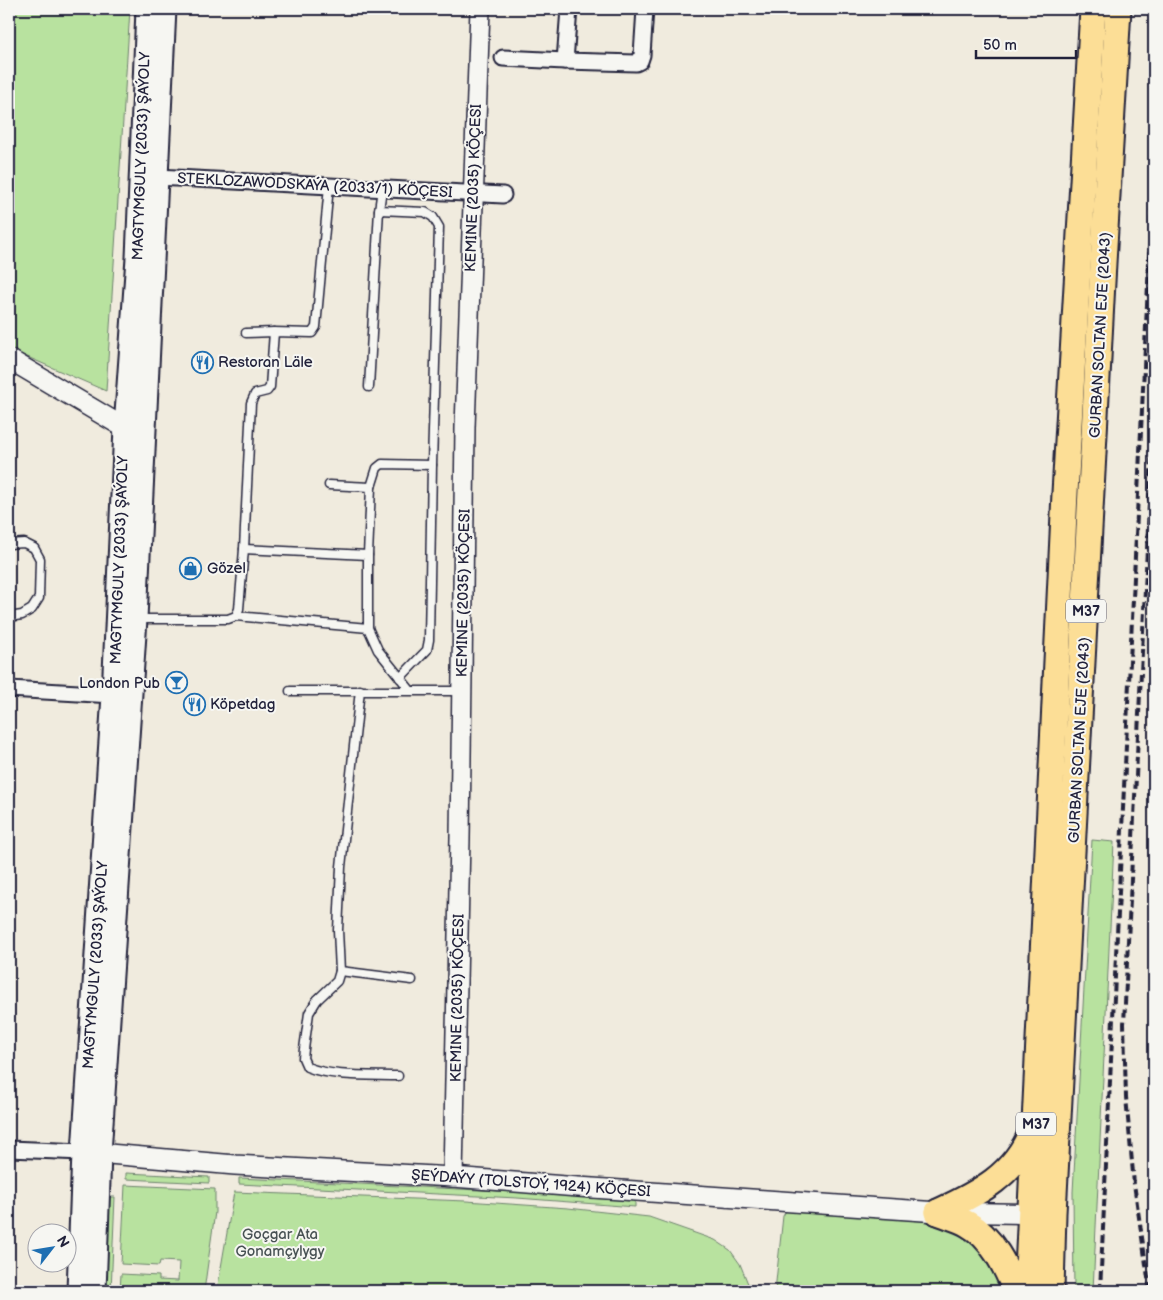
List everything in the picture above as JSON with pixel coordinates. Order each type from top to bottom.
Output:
[{"type":"highway","name":"GURBAN SOLTAN EJE (2043)","points":[[1052,1291],[1052,1262],[1041,1214],[1036,1121],[1064,503],[1093,9]]},
{"type":"highway","name":"GURBAN SOLTAN EJE (2043)","points":[[1027,1291],[1041,1214],[1118,9]]},
{"type":"highway","points":[[938,1212],[975,1195],[996,1180],[1014,1162],[1024,1148],[1036,1121]]},
{"type":"highway","points":[[938,1212],[970,1225],[991,1244],[1007,1269],[1016,1291]]},
{"type":"main road","name":"MAGTYMGULY (2033) ŞAÝOLY","points":[[95,1291],[91,1152],[125,428],[137,258],[147,9]]},
{"type":"main road","name":"MAGTYMGULY (2033) ŞAÝOLY","points":[[78,1291],[136,619],[165,9]]},
{"type":"street","name":"KEMINE (2035) KÖÇESI","points":[[453,1177],[460,838],[464,427],[480,9]]},
{"type":"street","points":[[565,61],[569,9]]},
{"type":"street","points":[[503,58],[636,63],[640,61],[642,55],[645,9]]},
{"type":"street","name":"STEKLOZAWODSKAÝA (2033/1) KÖÇESI","points":[[157,177],[503,195]]},
{"type":"street","points":[[9,359],[125,428]]},
{"type":"street","points":[[9,689],[113,695]]},
{"type":"street","name":"ŞEÝDAÝY (TOLSTOÝ, 1924) KÖÇESI","points":[[9,1149],[91,1152],[235,1165],[453,1177],[938,1212],[1041,1214]]},
{"type":"lane","points":[[246,333],[312,333],[316,328],[329,186]]},
{"type":"lane","points":[[369,387],[379,210],[382,189]]},
{"type":"lane","points":[[379,210],[425,212],[433,217],[439,227],[429,640],[427,650],[400,678]]},
{"type":"lane","points":[[236,616],[239,609],[244,549],[250,403],[255,394],[267,391],[270,387],[274,332]]},
{"type":"lane","points":[[410,690],[378,650],[368,628],[368,556],[371,487],[377,468],[382,464],[432,465]]},
{"type":"lane","points":[[329,484],[371,487]]},
{"type":"lane","points":[[9,544],[24,543],[34,548],[40,559],[39,598],[32,609],[22,615],[9,617]]},
{"type":"lane","points":[[244,549],[368,556]]},
{"type":"lane","points":[[136,619],[228,619],[236,616],[368,628]]},
{"type":"lane","points":[[360,690],[341,867],[338,930],[340,971],[337,981],[317,1000],[309,1013],[304,1058],[306,1067],[328,1072],[398,1076]]},
{"type":"lane","points":[[290,691],[462,691]]},
{"type":"lane","points":[[340,971],[412,980]]},
{"type":"green space","points":[[9,9],[130,9],[106,391],[9,349]]},
{"type":"green space","points":[[1092,840],[1114,842],[1093,1291],[1074,1291],[1073,1192]]},
{"type":"green space","points":[[126,1173],[209,1177],[209,1183],[126,1179]]},
{"type":"green space","points":[[239,1178],[518,1192],[635,1201],[635,1207],[517,1198],[239,1184]]},
{"type":"green space","points":[[125,1185],[215,1189],[215,1212],[204,1291],[120,1291],[121,1274],[159,1276],[159,1280],[178,1281],[179,1262],[160,1261],[159,1266],[121,1264]]},
{"type":"green space","name":"Goçgar Ata Gonamçylygy","points":[[234,1192],[466,1201],[568,1208],[649,1217],[715,1240],[730,1250],[740,1264],[751,1291],[217,1291]]},
{"type":"green space","points":[[109,1197],[115,1197],[111,1291],[105,1291]]},
{"type":"green space","points":[[786,1211],[924,1221],[956,1230],[955,1232],[982,1251],[1007,1291],[775,1291],[783,1216]]},
{"type":"railway","points":[[1100,1291],[1154,158]]},
{"type":"railway","points":[[1150,1291],[1134,1184],[1126,1097],[1124,1024],[1154,404]]},
{"type":"place","name":"Restoran Läle","points":[[202,362]]},
{"type":"place","name":"Gözel","points":[[191,568]]},
{"type":"place","name":"London Pub","points":[[176,683]]},
{"type":"place","name":"Köpetdag","points":[[194,704]]}]
